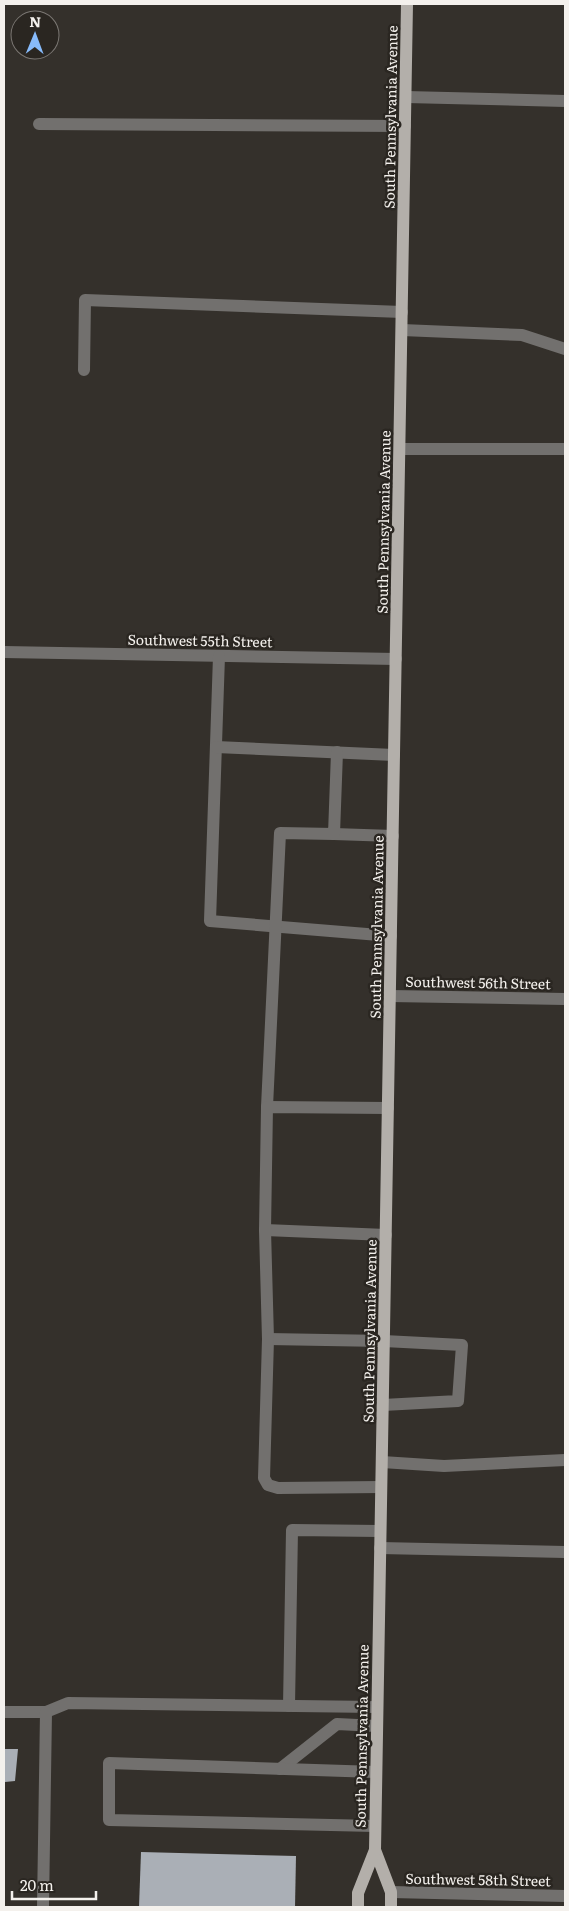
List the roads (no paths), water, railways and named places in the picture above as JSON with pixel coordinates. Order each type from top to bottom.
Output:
[{"type":"main road","name":"South Pennsylvania Avenue","points":[[358,1907],[358,1893],[374,1850],[375,1826],[407,4]]},
{"type":"main road","name":"South Pennsylvania Avenue","points":[[374,1850],[391,1892],[391,1907]]},
{"type":"street","points":[[406,97],[565,100]]},
{"type":"street","points":[[39,124],[405,126]]},
{"type":"street","points":[[84,370],[85,300],[402,312]]},
{"type":"street","points":[[402,330],[522,335],[565,349]]},
{"type":"street","points":[[400,449],[565,450]]},
{"type":"street","name":"Southwest 55th Street","points":[[4,652],[396,659]]},
{"type":"street","points":[[219,656],[210,921],[391,936]]},
{"type":"street","points":[[216,747],[394,755]]},
{"type":"street","points":[[334,834],[337,752]]},
{"type":"street","points":[[381,1487],[278,1488],[268,1485],[264,1478],[268,1339],[265,1230],[267,1107],[280,833],[393,836]]},
{"type":"street","name":"Southwest 56th Street","points":[[390,996],[565,999]]},
{"type":"street","points":[[267,1107],[388,1108]]},
{"type":"street","points":[[265,1230],[386,1235]]},
{"type":"street","points":[[268,1339],[384,1341],[462,1345],[458,1401],[383,1405]]},
{"type":"street","points":[[382,1462],[444,1466],[565,1460]]},
{"type":"street","points":[[289,1706],[292,1530],[380,1531]]},
{"type":"street","points":[[380,1548],[565,1552]]},
{"type":"street","points":[[4,1712],[46,1712],[68,1703],[377,1707]]},
{"type":"street","points":[[43,1907],[46,1712]]},
{"type":"street","points":[[280,1769],[337,1724],[377,1726]]},
{"type":"street","points":[[375,1826],[109,1820],[109,1764],[376,1772]]},
{"type":"street","name":"Southwest 58th Street","points":[[391,1892],[565,1896]]}]
